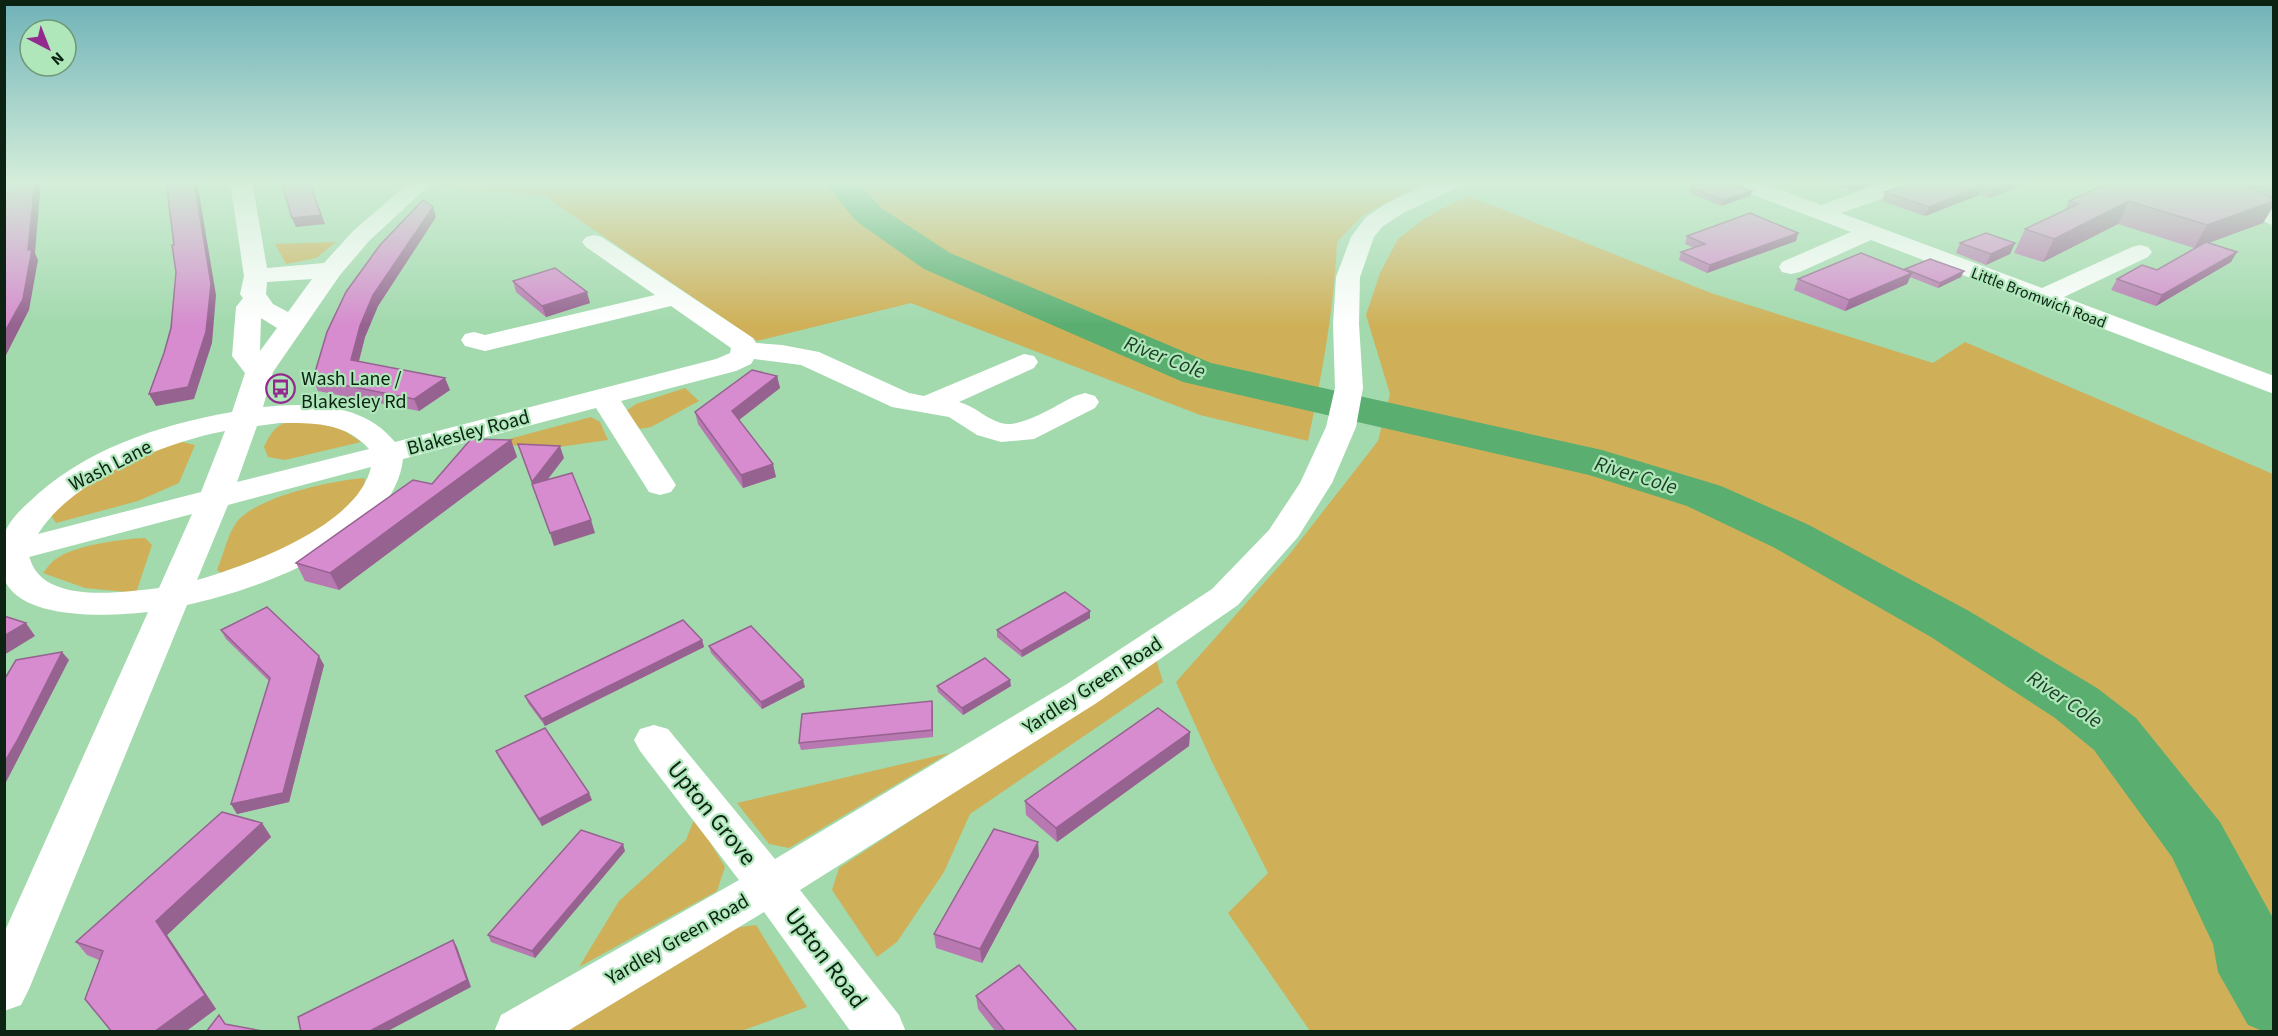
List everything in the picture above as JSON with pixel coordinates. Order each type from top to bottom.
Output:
[{"type":"street","points":[[247,229],[255,288],[264,309],[291,325]]},
{"type":"street","points":[[4,989],[215,498],[245,418],[259,372],[331,270],[369,229]]},
{"type":"street","name":"Yardley Green Road","points":[[519,1032],[770,885],[1081,694],[1225,597],[1281,537],[1316,483],[1345,407],[1348,277],[1363,237],[1369,229]]},
{"type":"street","name":"Little Bromwich Road","points":[[1863,229],[2274,386]]},
{"type":"street","points":[[1791,267],[1870,232]]},
{"type":"street","points":[[594,242],[743,344],[745,350],[809,358],[902,401],[957,410],[988,429],[1001,433],[1023,433],[1085,402]]},
{"type":"street","points":[[2042,298],[2140,252]]},
{"type":"street","points":[[255,288],[331,270]]},
{"type":"street","points":[[255,288],[249,307],[246,356],[259,372]]},
{"type":"street","points":[[474,340],[485,343],[496,341],[592,320],[673,298]]},
{"type":"street","name":"Blakesley Road","points":[[8,552],[726,365],[741,358],[745,350]]},
{"type":"street","points":[[928,405],[1024,362]]},
{"type":"street","points":[[603,396],[660,485]]},
{"type":"street","name":"Wash Lane","points":[[8,552],[38,511],[85,475],[146,445],[179,433],[245,418],[280,414],[312,414],[339,418],[361,425],[377,436],[388,453]]},
{"type":"street","points":[[8,552],[22,580],[39,593],[64,601],[96,604],[134,603],[174,597],[255,574],[323,539],[349,520],[369,501],[382,482],[388,453]]},
{"type":"street","name":"Upton Grove","points":[[654,740],[770,885]]},
{"type":"street","name":"Upton Road","points":[[770,885],[881,1032]]},
{"type":"shaded area","points":[[593,229],[1349,229],[1337,242],[1327,342],[1308,441],[1200,415],[911,303],[757,341]]},
{"type":"shaded area","points":[[1411,229],[1552,229],[1711,293],[1933,363],[1965,342],[2273,474],[2273,1031],[1310,1031],[1228,913],[1268,873],[1212,762],[1176,682],[1289,555],[1378,441],[1390,394],[1366,315],[1380,273],[1398,239]]},
{"type":"shaded area","points":[[336,242],[316,258],[286,264],[275,244]]},
{"type":"shaded area","points":[[685,388],[699,401],[651,427],[640,429],[626,411],[636,404]]},
{"type":"shaded area","points":[[591,417],[600,422],[608,440],[545,449],[501,444],[475,448]]},
{"type":"shaded area","points":[[310,420],[342,429],[361,442],[285,460],[268,457],[264,447],[272,432],[281,424]]},
{"type":"shaded area","points":[[178,441],[195,445],[179,483],[138,501],[56,523],[50,514],[99,474]]},
{"type":"shaded area","points":[[365,478],[363,496],[327,525],[276,553],[221,573],[217,570],[236,523],[259,505],[315,486]]},
{"type":"shaded area","points":[[145,538],[152,545],[136,593],[85,588],[43,573],[54,560],[86,546]]},
{"type":"shaded area","points":[[1156,659],[1163,682],[970,814],[944,872],[897,942],[877,957],[832,890],[839,868]]},
{"type":"shaded area","points":[[949,753],[789,848],[769,844],[737,803]]},
{"type":"shaded area","points":[[695,817],[725,867],[717,891],[579,967],[619,901],[686,840]]},
{"type":"shaded area","points":[[756,925],[807,1007],[744,1030],[554,1032],[727,929]]},
{"type":"building","points":[[5,229],[30,229],[28,250],[32,249],[23,299],[4,333]]},
{"type":"building","points":[[172,229],[202,229],[211,284],[206,332],[188,387],[149,394],[171,328],[176,272],[172,245],[174,245]]},
{"type":"building","points":[[395,229],[418,229],[373,295],[360,326],[351,360],[445,378],[414,399],[313,379],[327,332],[346,292],[380,245]]},
{"type":"building","points":[[1705,229],[1789,229],[1798,233],[1710,265],[1681,252],[1705,244],[1687,236]]},
{"type":"building","points":[[2026,229],[2073,229],[2054,239]]},
{"type":"building","points":[[1986,233],[2015,243],[1991,254],[1960,243]]},
{"type":"building","points":[[2206,242],[2237,252],[2162,295],[2117,279],[2142,265],[2157,270]]},
{"type":"building","points":[[1861,253],[1912,273],[1849,300],[1798,279]]},
{"type":"building","points":[[1930,259],[1964,271],[1940,283],[1905,269]]},
{"type":"building","points":[[555,268],[587,292],[542,306],[513,281]]},
{"type":"building","points":[[752,370],[777,376],[732,411],[773,464],[741,475],[695,412]]},
{"type":"building","points":[[471,439],[511,440],[330,573],[296,563],[413,480],[432,484]]},
{"type":"building","points":[[518,444],[560,446],[532,482]]},
{"type":"building","points":[[572,473],[591,520],[550,533],[532,484]]},
{"type":"building","points":[[1065,592],[1090,611],[1021,651],[997,630]]},
{"type":"building","points":[[267,607],[319,656],[283,793],[231,804],[270,678],[221,630]]},
{"type":"building","points":[[4,616],[26,623],[4,636]]},
{"type":"building","points":[[683,620],[702,640],[542,719],[525,696]]},
{"type":"building","points":[[751,626],[803,680],[761,702],[709,646]]},
{"type":"building","points":[[62,652],[4,763],[4,680],[16,660]]},
{"type":"building","points":[[985,658],[1010,680],[962,708],[937,686]]},
{"type":"building","points":[[932,701],[932,730],[799,743],[802,714]]},
{"type":"building","points":[[1158,708],[1190,732],[1056,828],[1025,801]]},
{"type":"building","points":[[545,728],[589,793],[539,819],[496,751]]},
{"type":"building","points":[[222,812],[262,823],[156,921],[205,995],[154,1032],[112,1032],[85,999],[103,951],[76,942]]},
{"type":"building","points":[[994,829],[1038,842],[980,949],[934,934]]},
{"type":"building","points":[[581,830],[623,844],[532,951],[488,935]]},
{"type":"building","points":[[453,940],[467,980],[368,1032],[301,1032],[298,1017]]},
{"type":"building","points":[[1019,965],[1078,1032],[1006,1032],[976,996]]},
{"type":"building","points":[[219,1015],[225,1024],[268,1032],[206,1032]]},
{"type":"waterway","name":"River Cole","points":[[891,229],[937,261],[1198,373],[1602,464],[1704,496],[1791,536],[1950,624],[2076,703],[2115,734],[2197,841],[2249,944],[2255,972],[2274,1001]]},
{"type":"place","name":"Wash Lane / Blakesley Rd","points":[[280,389]]}]
